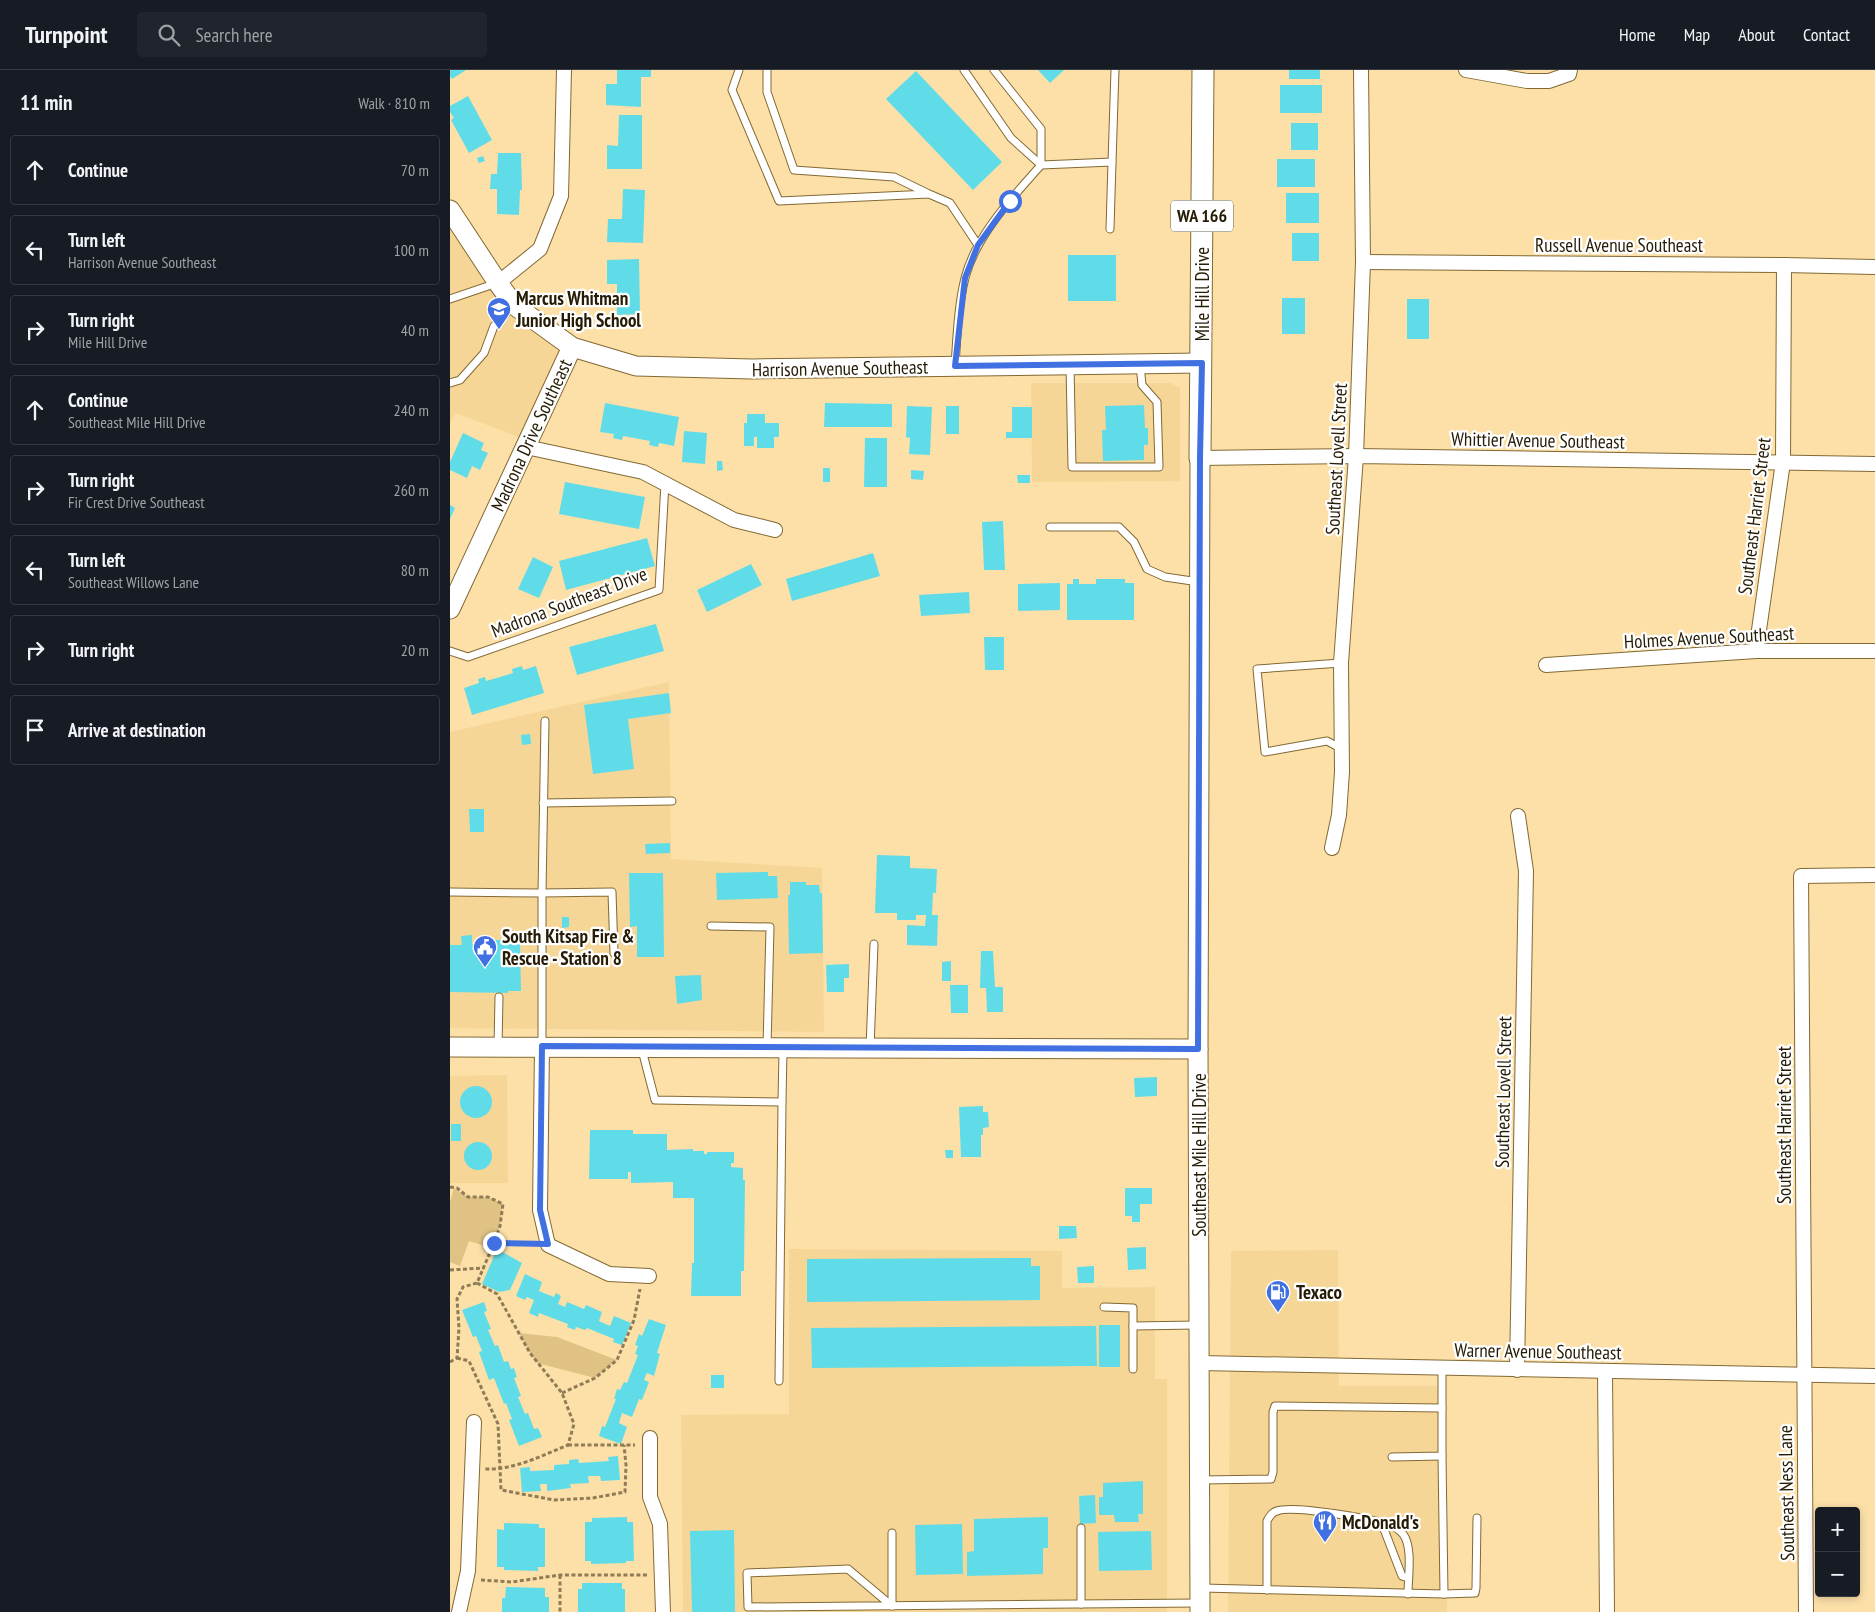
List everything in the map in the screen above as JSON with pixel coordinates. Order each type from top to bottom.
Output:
[{"type":"main road","name":"Mile Hill Drive","points":[[1200,458],[1203,70]]},
{"type":"street","points":[[498,283],[540,249],[561,196],[564,70]]},
{"type":"street","name":"Southeast Lovell Street","points":[[1332,848],[1339,815],[1342,772],[1342,663],[1356,456],[1364,262],[1361,70]]},
{"type":"street","points":[[1466,70],[1527,81],[1549,82],[1569,74],[1570,70]]},
{"type":"street","name":"Madrona Drive Southeast","points":[[450,210],[514,305],[572,347],[450,609]]},
{"type":"street","name":"Russell Avenue Southeast","points":[[1364,262],[1875,267]]},
{"type":"street","name":"Southeast Harriet Street","points":[[1756,651],[1783,462],[1784,265]]},
{"type":"street","name":"Harrison Avenue Southeast","points":[[572,347],[636,366],[752,369],[1202,363]]},
{"type":"street","points":[[526,447],[643,472],[734,520],[775,530]]},
{"type":"street","name":"Whittier Avenue Southeast","points":[[1200,458],[1356,456],[1875,464]]},
{"type":"street","name":"Southeast Mile Hill Drive","points":[[1200,458],[1198,1049],[1200,1601]]},
{"type":"street","name":"Holmes Avenue Southeast","points":[[1546,665],[1756,651],[1875,651]]},
{"type":"street","name":"Southeast Lovell Street","points":[[1517,1370],[1526,871],[1518,816]]},
{"type":"street","name":"Southeast Harriet Street","points":[[1804,1374],[1801,876],[1875,875]]},
{"type":"street","points":[[542,1046],[540,1210],[548,1244],[608,1274],[646,1276]]},
{"type":"street","points":[[450,1047],[1198,1049]]},
{"type":"street","name":"Warner Avenue Southeast","points":[[1200,1362],[1875,1376]]},
{"type":"street","points":[[1605,1371],[1607,1612]]},
{"type":"street","name":"Southeast Ness Lane","points":[[1804,1374],[1806,1612]]},
{"type":"street","points":[[459,1612],[468,1571],[474,1422]]},
{"type":"street","points":[[650,1441],[650,1497],[660,1524],[663,1612]]},
{"type":"lane","points":[[739,70],[732,90],[779,201],[929,194]]},
{"type":"lane","points":[[767,70],[767,92],[794,170],[894,176],[950,203],[978,245]]},
{"type":"lane","points":[[964,70],[1011,138],[1041,165],[1112,162]]},
{"type":"lane","points":[[955,366],[965,278],[978,245],[1010,201],[1041,165],[1041,129],[994,70]]},
{"type":"lane","points":[[1110,229],[1115,70]]},
{"type":"lane","points":[[450,299],[498,283]]},
{"type":"lane","points":[[450,383],[460,380],[484,353],[494,326],[514,305]]},
{"type":"lane","points":[[1070,365],[1072,467],[1159,467],[1157,402],[1142,385],[1140,364]]},
{"type":"lane","name":"Madrona Southeast Drive","points":[[450,650],[468,657],[659,590],[665,483]]},
{"type":"lane","points":[[1050,526],[1119,527],[1134,542],[1147,569],[1165,577],[1200,582]]},
{"type":"lane","points":[[1342,663],[1257,669],[1265,752],[1327,741],[1342,749]]},
{"type":"lane","points":[[542,1046],[545,722]]},
{"type":"lane","points":[[543,803],[672,801]]},
{"type":"lane","points":[[450,892],[612,892],[614,952]]},
{"type":"lane","points":[[711,926],[770,927],[775,1047],[782,1102],[779,1381]]},
{"type":"lane","points":[[870,1048],[874,944]]},
{"type":"lane","points":[[498,1047],[499,996]]},
{"type":"lane","points":[[641,1047],[655,1100],[782,1102]]},
{"type":"lane","points":[[1104,1307],[1133,1308],[1133,1369]]},
{"type":"lane","points":[[1133,1326],[1200,1325]]},
{"type":"lane","points":[[1442,1368],[1444,1594]]},
{"type":"lane","points":[[1199,1480],[1271,1479],[1273,1472],[1274,1406],[1442,1408]]},
{"type":"lane","points":[[1392,1457],[1442,1456]]},
{"type":"lane","points":[[1267,1590],[1267,1521],[1276,1511],[1298,1509],[1382,1524],[1394,1527],[1403,1533],[1409,1545],[1408,1594]]},
{"type":"lane","points":[[892,1606],[848,1569],[747,1573],[748,1607],[892,1606],[1081,1604],[1200,1601],[1267,1590],[1408,1594],[1475,1593],[1477,1518]]},
{"type":"lane","points":[[1382,1524],[1402,1576],[1408,1578]]},
{"type":"lane","points":[[1081,1528],[1081,1604]]},
{"type":"lane","points":[[892,1533],[892,1606]]},
{"type":"path","points":[[450,1186],[457,1188],[468,1197],[488,1197],[503,1204],[500,1226],[477,1283]]},
{"type":"path","points":[[494,1243],[548,1244]]},
{"type":"path","points":[[450,1270],[484,1268]]},
{"type":"path","points":[[562,1393],[595,1378],[617,1360],[634,1320],[646,1276]]},
{"type":"path","points":[[457,1358],[459,1328],[457,1299],[463,1287],[477,1283],[497,1294],[530,1353],[562,1393],[574,1424],[568,1446]]},
{"type":"path","points":[[450,1362],[457,1358],[469,1361],[498,1424],[501,1490],[554,1500],[601,1497],[626,1492],[624,1446]]},
{"type":"path","points":[[473,1469],[499,1469],[526,1462],[568,1446],[624,1446],[650,1441]]},
{"type":"path","points":[[466,1578],[490,1582],[512,1582],[560,1575],[662,1575]]},
{"type":"path","points":[[560,1575],[560,1612]]},
{"type":"shaded area","name":"Marcus Whitman Junior High School","points":[[450,210],[498,283],[572,347],[529,441],[456,413],[450,422]]},
{"type":"shaded area","points":[[1031,383],[1170,383],[1180,388],[1180,481],[1032,482]]},
{"type":"shaded area","points":[[669,682],[671,859],[822,868],[824,1032],[450,1028],[450,732]]},
{"type":"shaded area","points":[[507,1075],[508,1183],[450,1183],[450,1076]]},
{"type":"shaded area","points":[[454,1188],[468,1197],[488,1197],[503,1204],[500,1226],[491,1248],[469,1241],[460,1266],[450,1262],[450,1202]]},
{"type":"shaded area","points":[[789,1249],[1062,1251],[1062,1288],[1155,1287],[1155,1379],[1167,1379],[1167,1612],[683,1612],[681,1415],[789,1414]]},
{"type":"shaded area","points":[[1338,1250],[1339,1386],[1446,1386],[1447,1612],[1228,1612],[1231,1251]]},
{"type":"shaded area","points":[[519,1333],[557,1337],[617,1360],[595,1378],[537,1363]]},
{"type":"building","points":[[450,70],[466,70],[452,79]]},
{"type":"building","points":[[617,70],[651,70],[651,77],[641,77],[641,107],[606,105],[606,84],[617,84]]},
{"type":"building","points":[[1038,70],[1064,70],[1050,83]]},
{"type":"building","points":[[1289,70],[1320,70],[1320,79],[1289,79]]},
{"type":"building","points":[[916,71],[1002,162],[973,190],[886,99]]},
{"type":"building","points":[[1280,85],[1322,85],[1322,113],[1280,113]]},
{"type":"building","points":[[468,96],[492,140],[469,153],[451,120],[454,118],[450,112],[450,106]]},
{"type":"building","points":[[619,115],[642,115],[642,169],[607,169],[607,145],[618,146]]},
{"type":"building","points":[[1291,123],[1318,123],[1318,150],[1291,150]]},
{"type":"building","points":[[498,153],[521,153],[522,190],[520,190],[519,215],[497,214],[497,189],[490,189],[491,174],[497,174]]},
{"type":"building","points":[[483,156],[485,161],[479,163],[477,158]]},
{"type":"building","points":[[1277,159],[1315,159],[1315,187],[1277,187]]},
{"type":"building","points":[[623,189],[645,190],[643,243],[607,242],[608,219],[622,219]]},
{"type":"building","points":[[1286,193],[1319,193],[1319,223],[1286,223]]},
{"type":"building","points":[[1292,233],[1319,233],[1319,261],[1292,261]]},
{"type":"building","points":[[1068,255],[1116,255],[1116,301],[1068,301]]},
{"type":"building","points":[[639,259],[640,314],[617,315],[617,284],[607,284],[607,260]]},
{"type":"building","points":[[1282,298],[1305,298],[1305,334],[1282,334]]},
{"type":"building","points":[[1407,299],[1429,299],[1429,339],[1407,339]]},
{"type":"building","points":[[605,403],[679,417],[674,446],[659,443],[658,447],[649,445],[650,441],[623,436],[622,440],[613,438],[614,434],[600,432]]},
{"type":"building","points":[[825,403],[892,404],[892,427],[824,427]]},
{"type":"building","points":[[1144,405],[1145,428],[1148,428],[1148,445],[1144,445],[1144,460],[1103,461],[1102,430],[1106,430],[1105,406]]},
{"type":"building","points":[[907,406],[932,407],[930,455],[909,454],[910,438],[906,437]]},
{"type":"building","points":[[946,406],[959,406],[959,434],[946,434]]},
{"type":"building","points":[[1012,407],[1032,407],[1032,438],[1006,438],[1006,432],[1012,432]]},
{"type":"building","points":[[747,414],[765,414],[765,423],[779,423],[779,437],[774,437],[774,448],[757,448],[757,437],[754,437],[754,446],[744,446],[744,423],[747,423]]},
{"type":"building","points":[[684,431],[707,433],[705,464],[682,462]]},
{"type":"building","points":[[463,433],[484,443],[481,450],[488,453],[480,470],[472,466],[467,478],[450,470],[450,462]]},
{"type":"building","points":[[865,438],[887,438],[887,487],[864,487]]},
{"type":"building","points":[[717,461],[722,461],[723,470],[717,471]]},
{"type":"building","points":[[823,468],[830,468],[830,482],[823,482]]},
{"type":"building","points":[[911,470],[924,471],[923,480],[911,479]]},
{"type":"building","points":[[1017,475],[1030,475],[1030,483],[1018,483]]},
{"type":"building","points":[[565,482],[645,497],[639,529],[559,514]]},
{"type":"building","points":[[450,505],[455,508],[450,519]]},
{"type":"building","points":[[1003,521],[1005,570],[984,570],[982,522]]},
{"type":"building","points":[[647,538],[655,566],[566,590],[559,561]]},
{"type":"building","points":[[873,553],[880,576],[792,601],[786,579]]},
{"type":"building","points":[[533,557],[553,567],[539,598],[518,589]]},
{"type":"building","points":[[751,564],[762,585],[707,612],[697,590]]},
{"type":"building","points":[[1073,579],[1079,579],[1079,584],[1096,584],[1096,579],[1125,579],[1125,583],[1134,583],[1134,620],[1067,620],[1067,584],[1073,584]]},
{"type":"building","points":[[1060,583],[1060,610],[1018,611],[1018,584]]},
{"type":"building","points":[[969,592],[970,613],[921,616],[919,595]]},
{"type":"building","points":[[656,624],[664,651],[577,675],[569,647]]},
{"type":"building","points":[[984,637],[1004,637],[1004,670],[985,670]]},
{"type":"building","points":[[522,666],[523,670],[536,666],[544,693],[472,715],[464,688],[479,683],[478,679],[485,677],[486,681],[513,673],[512,669]]},
{"type":"building","points":[[669,693],[671,713],[628,719],[634,769],[593,774],[584,705]]},
{"type":"building","points":[[530,734],[531,744],[522,745],[521,735]]},
{"type":"building","points":[[469,809],[484,809],[484,832],[470,832]]},
{"type":"building","points":[[670,843],[670,853],[646,854],[645,844]]},
{"type":"building","points":[[877,855],[910,856],[910,868],[937,869],[936,893],[933,893],[932,915],[938,915],[937,946],[907,945],[907,925],[925,926],[926,915],[916,915],[916,920],[897,920],[897,913],[875,913]]},
{"type":"building","points":[[768,872],[768,876],[777,876],[778,898],[717,900],[716,873]]},
{"type":"building","points":[[629,873],[663,873],[664,957],[637,957],[637,926],[630,927]]},
{"type":"building","points":[[790,882],[806,882],[806,885],[819,885],[820,893],[822,893],[823,953],[789,954],[788,895],[790,895]]},
{"type":"building","points":[[562,917],[569,917],[569,927],[562,928]]},
{"type":"building","name":"South Kitsap Fire & Rescue - Station 8","points":[[472,935],[472,944],[487,943],[487,940],[505,940],[505,943],[520,943],[521,991],[508,991],[508,993],[450,992],[450,945],[462,945],[461,936]]},
{"type":"building","points":[[981,951],[993,951],[995,987],[1003,987],[1003,1012],[987,1012],[986,988],[980,988]]},
{"type":"building","points":[[951,961],[951,981],[942,981],[942,962]]},
{"type":"building","points":[[849,964],[849,978],[844,978],[844,992],[827,992],[826,965]]},
{"type":"building","points":[[701,975],[702,1000],[677,1004],[675,976]]},
{"type":"building","points":[[950,985],[968,985],[968,1013],[951,1013]]},
{"type":"building","points":[[1157,1077],[1157,1096],[1135,1097],[1134,1078]]},
{"type":"building","points":[[476,1086],[482,1087],[487,1091],[491,1096],[491,1108],[487,1113],[482,1117],[476,1118],[470,1117],[465,1113],[461,1108],[460,1102],[461,1096],[465,1091],[470,1087]]},
{"type":"building","points":[[983,1106],[983,1112],[988,1112],[989,1127],[983,1128],[983,1135],[981,1135],[981,1157],[961,1157],[959,1107]]},
{"type":"building","points":[[451,1124],[461,1124],[461,1141],[451,1141]]},
{"type":"building","points":[[590,1130],[633,1130],[633,1134],[667,1134],[667,1150],[693,1149],[693,1151],[704,1151],[704,1154],[707,1154],[707,1152],[734,1152],[734,1163],[731,1163],[731,1167],[743,1168],[743,1180],[745,1180],[744,1271],[741,1271],[741,1296],[691,1296],[692,1263],[694,1263],[694,1198],[673,1198],[673,1182],[631,1183],[631,1172],[628,1172],[628,1179],[589,1179]]},
{"type":"building","points":[[478,1142],[488,1146],[492,1156],[488,1166],[478,1170],[468,1166],[464,1156],[468,1146]]},
{"type":"building","points":[[945,1150],[953,1150],[953,1158],[946,1158]]},
{"type":"building","points":[[1125,1188],[1152,1188],[1152,1204],[1140,1204],[1140,1222],[1132,1222],[1132,1216],[1125,1216]]},
{"type":"building","points":[[1059,1226],[1076,1226],[1077,1238],[1059,1239]]},
{"type":"building","points":[[1146,1247],[1146,1269],[1128,1270],[1127,1248]]},
{"type":"building","points":[[497,1249],[522,1263],[510,1290],[499,1292],[482,1284]]},
{"type":"building","points":[[1031,1258],[1031,1266],[1040,1266],[1040,1300],[807,1302],[807,1259]]},
{"type":"building","points":[[1094,1266],[1094,1283],[1078,1283],[1077,1267]]},
{"type":"building","points":[[525,1274],[542,1282],[539,1291],[554,1297],[556,1293],[561,1296],[558,1304],[565,1307],[567,1302],[584,1309],[586,1305],[602,1312],[599,1321],[610,1326],[614,1316],[631,1323],[622,1345],[613,1342],[614,1339],[587,1328],[585,1330],[576,1327],[575,1330],[567,1327],[568,1324],[539,1313],[538,1317],[529,1313],[534,1300],[527,1297],[525,1300],[516,1296]]},
{"type":"building","points":[[484,1302],[487,1311],[484,1312],[491,1329],[488,1330],[495,1346],[498,1345],[504,1362],[508,1361],[511,1369],[514,1368],[517,1377],[514,1378],[521,1396],[518,1397],[525,1414],[528,1413],[534,1429],[538,1428],[542,1437],[519,1446],[509,1420],[512,1419],[506,1403],[504,1404],[494,1378],[489,1380],[479,1352],[482,1351],[476,1336],[473,1337],[462,1310]]},
{"type":"building","points":[[649,1319],[666,1325],[657,1353],[660,1354],[654,1376],[647,1373],[644,1380],[649,1382],[642,1400],[639,1399],[632,1417],[622,1413],[619,1423],[627,1427],[621,1444],[599,1436],[602,1426],[605,1427],[616,1399],[614,1399],[617,1389],[620,1390],[624,1382],[627,1383],[638,1355],[635,1354],[638,1346],[635,1345],[639,1334],[642,1336]]},
{"type":"building","points":[[1099,1325],[1120,1325],[1120,1367],[1099,1367]]},
{"type":"building","points":[[1096,1326],[1097,1366],[812,1368],[811,1328]]},
{"type":"building","points":[[711,1375],[724,1375],[724,1388],[711,1388]]},
{"type":"building","points":[[618,1456],[620,1480],[601,1481],[600,1476],[588,1476],[589,1483],[570,1484],[571,1488],[547,1491],[547,1484],[540,1484],[541,1491],[522,1492],[520,1468],[530,1467],[530,1471],[554,1470],[554,1465],[569,1464],[569,1460],[578,1459],[579,1463],[609,1461],[608,1457]]},
{"type":"building","points":[[1143,1481],[1143,1514],[1138,1514],[1139,1522],[1115,1522],[1114,1515],[1099,1515],[1099,1497],[1103,1497],[1103,1483]]},
{"type":"building","points":[[1095,1495],[1096,1523],[1080,1524],[1079,1496]]},
{"type":"building","points":[[627,1517],[627,1522],[633,1522],[634,1561],[591,1564],[591,1561],[585,1561],[585,1522],[592,1522],[592,1518]]},
{"type":"building","points":[[1048,1517],[1048,1548],[1043,1548],[1043,1574],[967,1576],[967,1552],[974,1551],[974,1519]]},
{"type":"building","points":[[504,1523],[539,1524],[539,1528],[545,1528],[545,1567],[538,1567],[538,1571],[504,1570],[504,1567],[497,1567],[497,1529],[504,1530]]},
{"type":"building","points":[[962,1524],[963,1574],[916,1575],[915,1525]]},
{"type":"building","points":[[734,1530],[735,1612],[692,1612],[690,1531]]},
{"type":"building","points":[[1151,1531],[1152,1570],[1099,1571],[1098,1532]]},
{"type":"building","points":[[582,1583],[622,1583],[622,1589],[625,1589],[625,1612],[578,1612],[578,1589],[582,1589]]},
{"type":"building","points":[[506,1587],[545,1588],[545,1597],[549,1597],[549,1612],[502,1612],[502,1598],[505,1598]]},
{"type":"place","name":"Marcus Whitman Junior High School","points":[[499,330]]},
{"type":"place","name":"South Kitsap Fire & Rescue - Station 8","points":[[485,968]]},
{"type":"place","name":"Texaco","points":[[1278,1313]]},
{"type":"place","name":"McDonald's","points":[[1325,1543]]},
{"type":"route","points":[[494,1243],[548,1244],[540,1210],[542,1046],[1198,1049],[1202,363],[955,366],[965,278],[978,245],[1010,201]]}]
